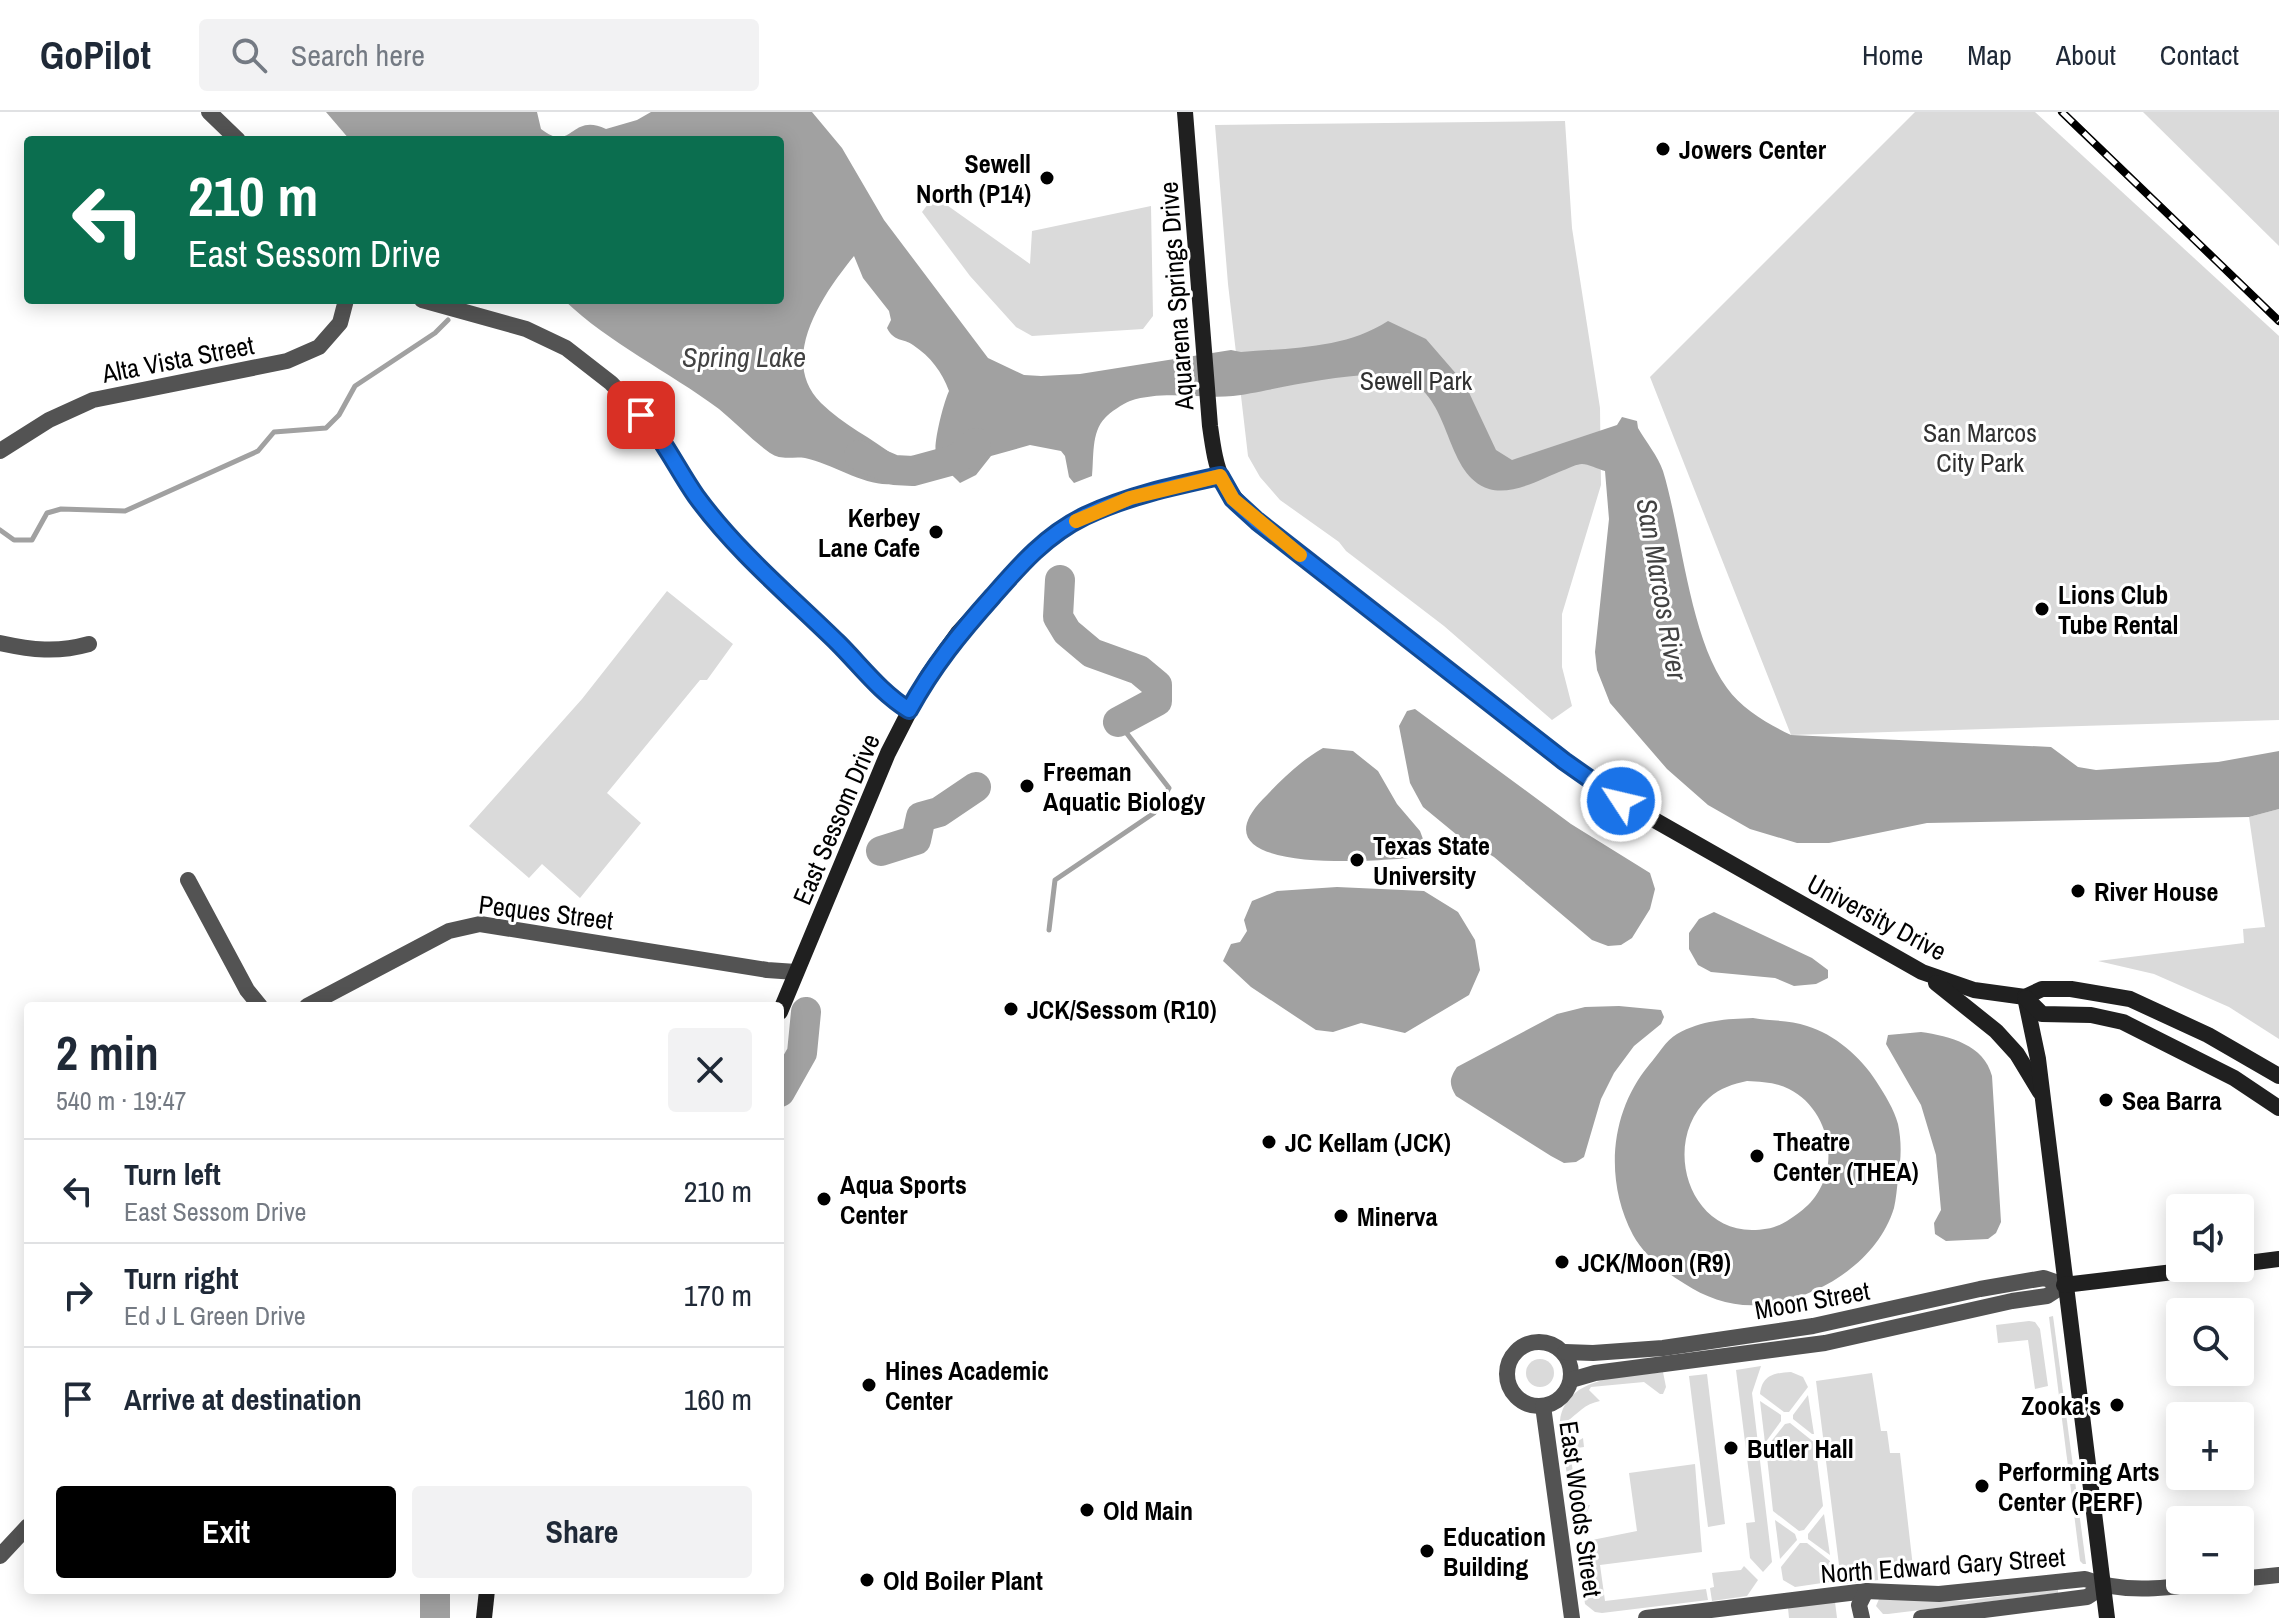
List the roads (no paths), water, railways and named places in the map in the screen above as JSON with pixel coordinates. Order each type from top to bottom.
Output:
[{"type":"main road","name":"Aquarena Springs Drive","points":[[1185,112],[1210,426],[1220,476]]},
{"type":"main road","name":"East Sessom Drive","points":[[784,1002],[883,764],[928,675],[958,633],[1044,542],[1084,517],[1130,498],[1220,476]]},
{"type":"main road","name":"University Drive","points":[[1220,476],[1233,499],[1257,521],[1575,769],[1662,827],[1922,972],[1974,990],[2025,997]]},
{"type":"main road","points":[[1922,972],[1996,1031],[2017,1054],[2043,1097]]},
{"type":"main road","points":[[2025,997],[2042,989],[2071,989],[2130,999],[2208,1035],[2279,1076]]},
{"type":"main road","points":[[2025,997],[2043,1097],[2107,1618]]},
{"type":"main road","points":[[2025,997],[2042,1014],[2091,1015],[2123,1022],[2203,1061],[2279,1108]]},
{"type":"main road","points":[[2254,1262],[2279,1259]]},
{"type":"main road","name":"Moon Street","points":[[2064,1285],[2166,1273]]},
{"type":"main road","points":[[484,1618],[487,1594]]},
{"type":"street","points":[[209,112],[234,136]]},
{"type":"street","name":"Alta Vista Street","points":[[0,451],[49,420],[93,400],[287,361],[319,347],[340,323],[345,304]]},
{"type":"street","points":[[436,304],[526,329],[566,348],[611,383],[656,431],[694,494],[724,532],[862,667],[884,693],[909,710]]},
{"type":"street","points":[[0,643],[43,651],[68,650],[89,644]]},
{"type":"street","points":[[188,880],[247,990],[257,1002]]},
{"type":"street","name":"Peques Street","points":[[315,1002],[449,931],[480,924],[796,972]]},
{"type":"street","name":"Moon Street","points":[[1565,1352],[1663,1348],[1813,1326],[2044,1278],[2064,1285]]},
{"type":"street","name":"Moon Street","points":[[1571,1380],[1611,1371],[1825,1343],[2047,1296],[2064,1285]]},
{"type":"street","points":[[1550,1343],[1565,1352],[1571,1380],[1557,1400],[1543,1406],[1523,1402],[1513,1392],[1507,1376],[1509,1361],[1521,1347],[1550,1343]]},
{"type":"street","name":"East Woods Street","points":[[1543,1406],[1572,1618]]},
{"type":"street","points":[[0,1556],[24,1530]]},
{"type":"street","points":[[2254,1578],[2279,1575]]},
{"type":"street","name":"North Edward Gary Street","points":[[1646,1618],[1866,1591],[1939,1594],[2085,1579],[2104,1586]]},
{"type":"street","points":[[2104,1586],[2125,1590],[2166,1587]]},
{"type":"street","name":"North Edward Gary Street","points":[[1921,1618],[2087,1597],[2104,1586]]},
{"type":"street","points":[[1862,1618],[1859,1605],[1866,1591]]},
{"type":"water","points":[[326,112],[537,112],[541,129],[556,136],[347,136]]},
{"type":"water","name":"Spring Lake","points":[[651,112],[812,112],[842,148],[884,220],[988,358],[1024,375],[1080,374],[1231,350],[1241,352],[1317,346],[1354,337],[1388,321],[1426,339],[1465,384],[1496,450],[1512,460],[1617,425],[1622,417],[1637,421],[1663,471],[1695,613],[1714,666],[1740,703],[1773,726],[1791,735],[2051,747],[2078,767],[2096,770],[2218,762],[2279,751],[2279,809],[2249,817],[1927,823],[1829,843],[1797,843],[1750,829],[1708,805],[1667,769],[1610,703],[1597,670],[1595,652],[1609,519],[1605,471],[1580,464],[1518,488],[1489,489],[1464,470],[1426,394],[1413,383],[1397,377],[1352,376],[1233,396],[1169,395],[1130,401],[1110,413],[1097,430],[1092,476],[1074,483],[1061,451],[1030,445],[991,456],[976,475],[960,483],[936,453],[936,441],[949,391],[946,384],[925,355],[913,345],[896,338],[887,328],[891,320],[889,311],[863,278],[854,256],[819,307],[804,347],[803,367],[809,386],[821,403],[896,457],[892,484],[882,484],[860,479],[816,461],[770,453],[700,395],[568,304],[784,304],[784,136],[566,136],[585,125],[606,129],[637,120]]},
{"type":"water","points":[[1415,709],[1571,824],[1650,873],[1655,889],[1650,909],[1632,938],[1621,945],[1608,946],[1592,940],[1494,857],[1457,835],[1423,807],[1410,783],[1399,726],[1407,711]]},
{"type":"water","points":[[1323,748],[1353,751],[1378,771],[1397,804],[1420,831],[1426,847],[1418,857],[1369,861],[1300,859],[1270,853],[1251,842],[1247,824],[1263,799],[1291,771]]},
{"type":"water","points":[[1337,887],[1424,891],[1458,912],[1475,940],[1480,970],[1469,995],[1405,1033],[1361,1023],[1333,1032],[1316,1030],[1251,987],[1223,961],[1231,944],[1240,942],[1247,931],[1244,920],[1252,901],[1277,891]]},
{"type":"water","points":[[1714,912],[1812,958],[1828,970],[1828,978],[1816,984],[1794,986],[1775,978],[1711,972],[1698,965],[1689,949],[1689,933],[1699,919]]},
{"type":"water","points":[[1585,1007],[1661,1010],[1664,1017],[1661,1024],[1634,1046],[1614,1073],[1601,1099],[1584,1157],[1576,1162],[1564,1163],[1551,1156],[1456,1096],[1451,1082],[1457,1067],[1557,1014]]},
{"type":"water","points":[[1753,1018],[1801,1024],[1827,1035],[1855,1055],[1889,1102],[1898,1124],[1901,1145],[1894,1208],[1886,1228],[1858,1262],[1841,1276],[1801,1296],[1780,1302],[1739,1305],[1693,1289],[1643,1249],[1633,1235],[1618,1192],[1616,1147],[1619,1125],[1636,1084],[1673,1037],[1714,1021]],"holes":[[[1747,1081],[1779,1085],[1800,1096],[1817,1115],[1827,1139],[1828,1165],[1819,1191],[1794,1217],[1766,1229],[1729,1226],[1711,1215],[1697,1199],[1688,1179],[1685,1158],[1687,1136],[1695,1115],[1718,1092]]]},
{"type":"water","points":[[1921,1032],[1943,1036],[1974,1050],[1988,1065],[1992,1076],[2001,1222],[1996,1233],[1988,1239],[1946,1241],[1935,1234],[1934,1223],[1941,1210],[1936,1155],[1921,1105],[1886,1044],[1888,1035]]},
{"type":"waterway","points":[[0,530],[14,540],[32,540],[47,513],[61,509],[125,511],[258,451],[274,432],[326,428],[339,415],[355,386],[435,333],[448,320]]},
{"type":"waterway","name":"San Marcos River","points":[[859,455],[894,470],[913,471],[957,459],[976,443]]},
{"type":"waterway","points":[[1060,580],[1058,617],[1067,632],[1092,653],[1139,670],[1157,685],[1157,701],[1118,722]]},
{"type":"waterway","points":[[1049,930],[1055,880],[1154,813],[1169,788],[1118,722]]},
{"type":"waterway","points":[[881,851],[916,840],[921,817],[939,812],[976,787]]},
{"type":"waterway","points":[[784,1085],[802,1053],[806,1012]]},
{"type":"waterway","points":[[435,1594],[435,1618]]},
{"type":"railway","points":[[2062,112],[2279,321]]},
{"type":"place","name":"Jowers Center","points":[[1663,149]]},
{"type":"place","name":"Sewell North (P14)","points":[[1047,178]]},
{"type":"place","name":"Kerbey Lane Cafe","points":[[936,532]]},
{"type":"place","name":"Lions Club Tube Rental","points":[[2042,609]]},
{"type":"place","name":"Freeman Aquatic Biology","points":[[1027,786]]},
{"type":"place","name":"Texas State University","points":[[1357,860]]},
{"type":"place","name":"River House","points":[[2078,891]]},
{"type":"place","name":"JCK/Sessom (R10)","points":[[1011,1009]]},
{"type":"place","name":"Sea Barra","points":[[2106,1100]]},
{"type":"place","name":"JC Kellam (JCK)","points":[[1269,1142]]},
{"type":"place","name":"Theatre Center (THEA)","points":[[1757,1156]]},
{"type":"place","name":"Aqua Sports Center","points":[[824,1199]]},
{"type":"place","name":"Minerva","points":[[1341,1216]]},
{"type":"place","name":"JCK/Moon (R9)","points":[[1562,1262]]},
{"type":"place","name":"Hines Academic Center","points":[[869,1385]]},
{"type":"place","name":"Zooka's","points":[[2117,1405]]},
{"type":"place","name":"Butler Hall","points":[[1731,1448]]},
{"type":"place","name":"Performing Arts Center (PERF)","points":[[1982,1486]]},
{"type":"place","name":"Old Main","points":[[1087,1510]]},
{"type":"place","name":"Education Building","points":[[1427,1551]]},
{"type":"place","name":"Old Boiler Plant","points":[[867,1580]]},
{"type":"park label","name":"Sewell Park","points":[[1416,380]]},
{"type":"park label","name":"San Marcos City Park","points":[[1980,447]]}]
